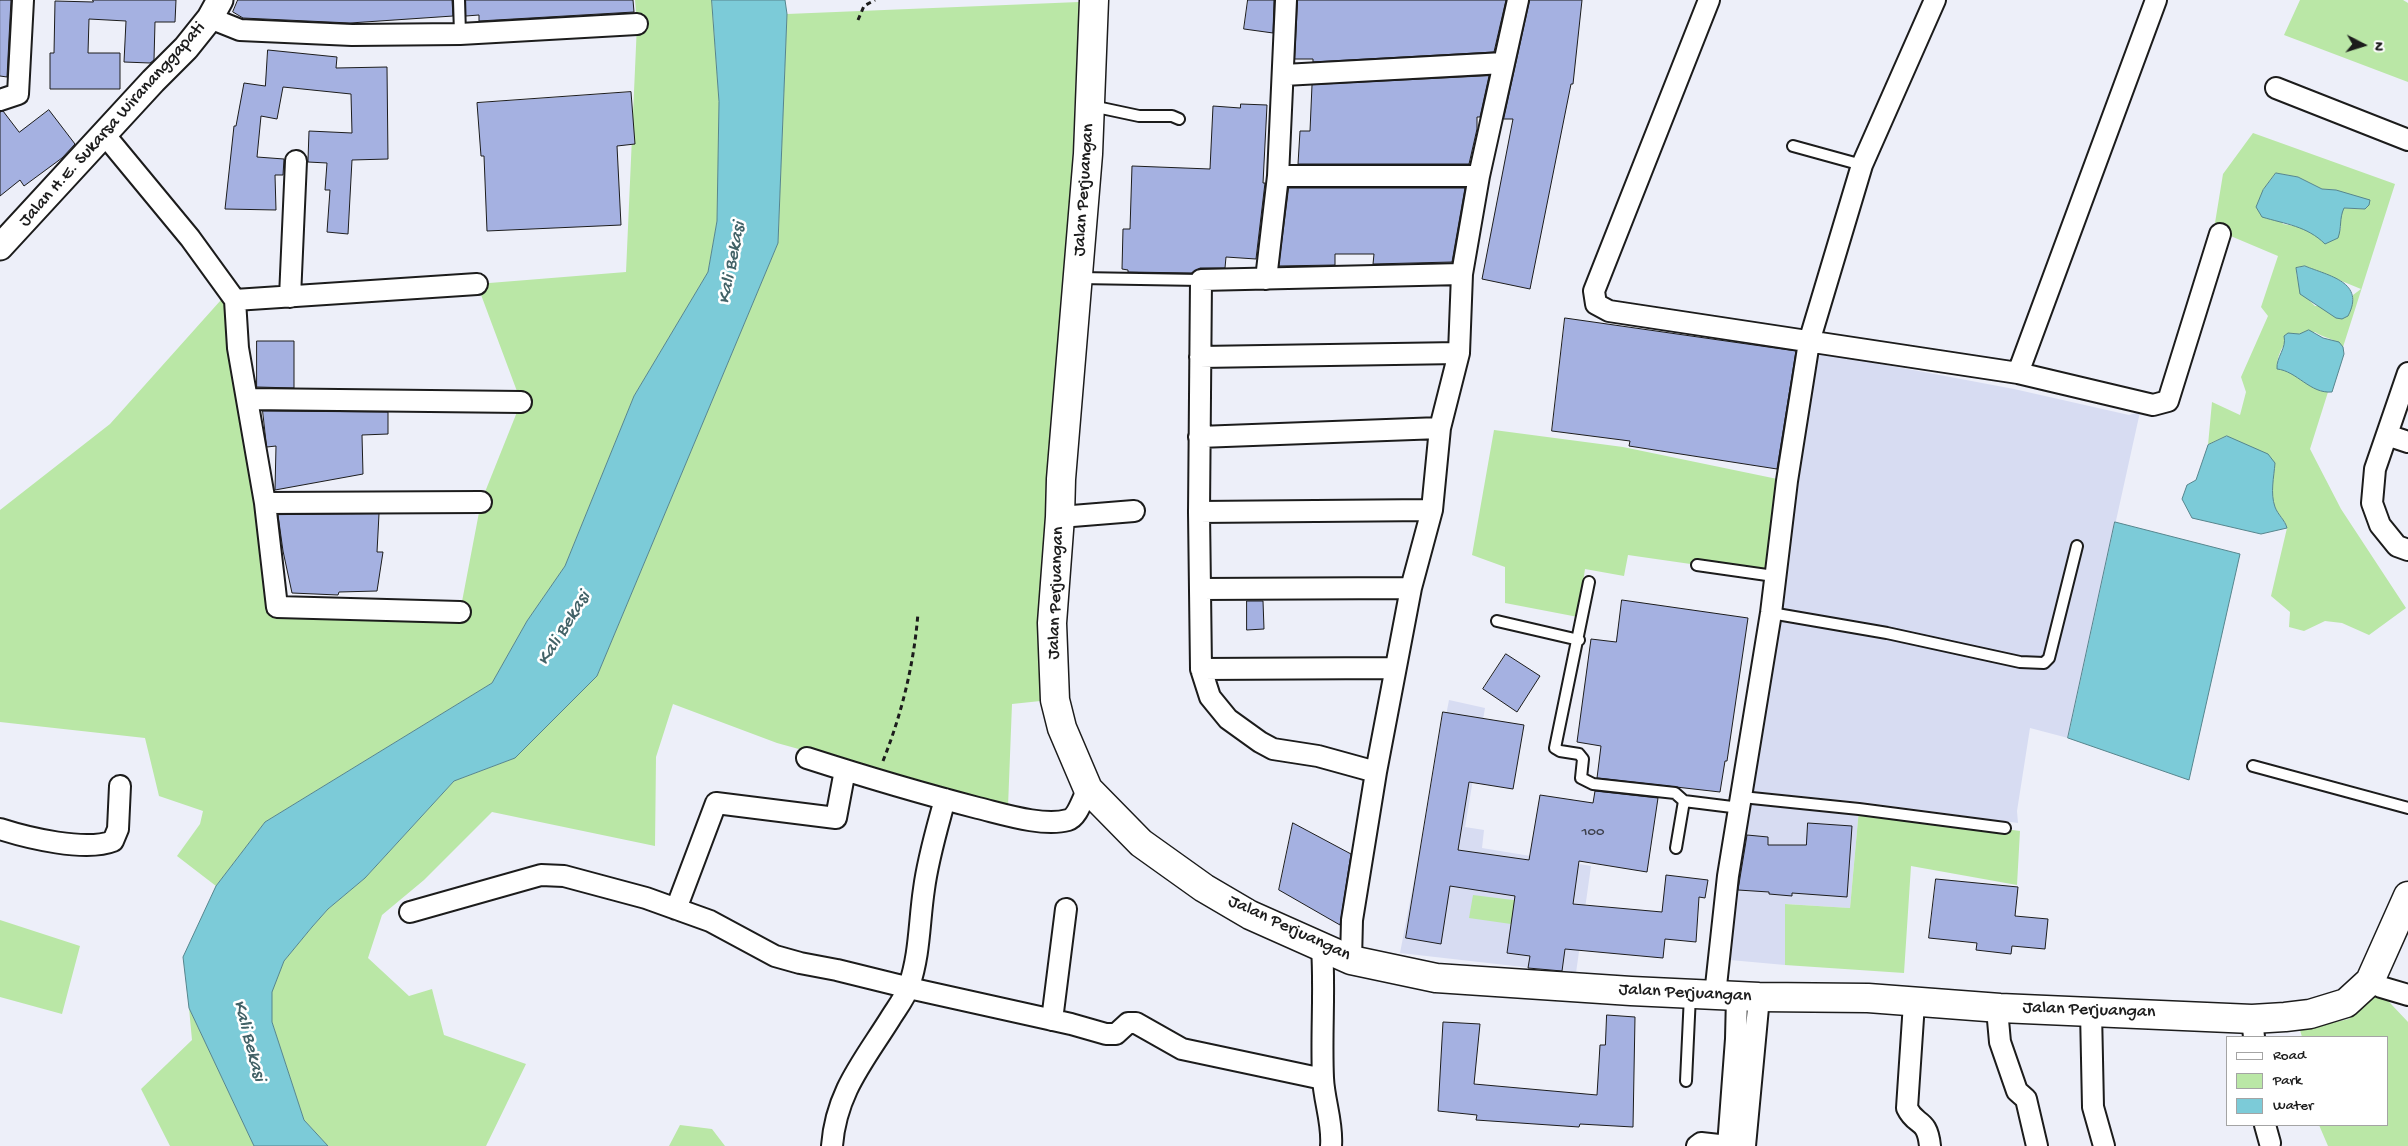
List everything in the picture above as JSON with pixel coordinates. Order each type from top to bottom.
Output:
[{"type":"main road","name":"Jalan Perjuangan","points":[[1094,0],[1091,106],[1060,479],[1060,517],[1052,623],[1055,700],[1062,728],[1088,789],[1141,843],[1204,888],[1250,915],[1351,960],[1436,978],[1725,996],[1844,997],[1914,1003],[2091,1012],[2253,1028],[2346,1003],[2370,981],[2408,896]]},
{"type":"street","points":[[0,100],[18,94],[23,0]]},
{"type":"street","points":[[1266,279],[1278,176],[1286,0]]},
{"type":"street","points":[[1351,960],[1352,920],[1394,668],[1411,588],[1432,510],[1440,428],[1459,353],[1462,274],[1479,176],[1518,0]]},
{"type":"street","points":[[1710,0],[1594,291],[1596,304],[1610,311],[2018,373],[2153,405],[2168,401],[2220,234]]},
{"type":"street","points":[[1745,1146],[1725,996],[1728,876],[1770,613],[1809,342],[1862,165],[1935,0]]},
{"type":"street","points":[[2018,373],[2156,0]]},
{"type":"street","points":[[215,9],[240,30],[265,32],[352,35],[460,34],[638,24]]},
{"type":"street","name":"Jalan H.E. Sukarsa Wirananggapati","points":[[0,247],[186,48],[215,9]]},
{"type":"street","points":[[1284,75],[1504,63]]},
{"type":"street","points":[[2276,88],[2408,140]]},
{"type":"street","points":[[104,134],[190,238],[235,300],[238,348],[265,503],[278,607],[460,612]]},
{"type":"street","points":[[290,297],[296,161]]},
{"type":"street","points":[[1278,176],[1479,176]]},
{"type":"street","points":[[1376,772],[1318,756],[1274,749],[1260,742],[1228,719],[1210,697],[1201,669],[1199,437],[1201,280],[1462,274]]},
{"type":"street","points":[[235,300],[477,284]]},
{"type":"street","points":[[1200,356],[1459,353]]},
{"type":"street","points":[[2408,373],[2375,468],[2372,504],[2380,525],[2397,546],[2408,550]]},
{"type":"street","points":[[248,399],[521,402]]},
{"type":"street","points":[[1199,437],[1440,428]]},
{"type":"street","points":[[2387,435],[2408,442]]},
{"type":"street","points":[[265,503],[481,502]]},
{"type":"street","points":[[1199,512],[1432,510]]},
{"type":"street","points":[[1060,517],[1134,511]]},
{"type":"street","points":[[1200,590],[1411,588]]},
{"type":"street","points":[[1201,669],[1394,668]]},
{"type":"street","points":[[807,758],[945,800],[1007,815],[1045,821],[1068,820],[1074,816],[1088,789]]},
{"type":"street","points":[[676,908],[716,803],[836,818],[845,770]]},
{"type":"street","points":[[0,829],[54,842],[103,845],[113,841],[118,829],[120,786]]},
{"type":"street","points":[[832,1146],[836,1121],[854,1073],[869,1053],[908,988],[919,943],[924,890],[930,855],[945,800]]},
{"type":"street","points":[[410,912],[498,886],[548,875],[578,879],[676,908],[710,921],[775,956],[1112,1035],[1116,1034],[1128,1023],[1136,1023],[1182,1050],[1323,1079]]},
{"type":"street","points":[[1052,1020],[1066,909]]},
{"type":"street","points":[[1322,947],[1324,984],[1323,1079],[1332,1134],[1331,1146]]},
{"type":"street","points":[[2370,981],[2380,987],[2408,995]]},
{"type":"street","points":[[1697,1146],[1701,1143],[1728,1146],[1735,1048],[1725,996]]},
{"type":"street","points":[[1914,1003],[1907,1108],[1910,1114],[1926,1126],[1930,1146]]},
{"type":"street","points":[[2000,1008],[1998,1020],[2000,1042],[2018,1091],[2026,1099],[2037,1146]]},
{"type":"street","points":[[2091,1012],[2092,1107],[2104,1146]]},
{"type":"lane","points":[[459,0],[460,34]]},
{"type":"lane","points":[[1091,106],[1139,116],[1172,116],[1179,119]]},
{"type":"lane","points":[[1793,146],[1862,165]]},
{"type":"lane","points":[[1078,278],[1201,280]]},
{"type":"lane","points":[[1770,613],[1886,633],[2034,664],[2044,663],[2048,658],[2077,546]]},
{"type":"lane","points":[[1697,565],[1774,576]]},
{"type":"lane","points":[[1589,582],[1579,640],[1569,673],[1555,748],[1560,751],[1579,754],[1583,759],[1581,778],[1593,784],[1675,793],[1684,801],[1741,802],[1858,809],[2005,828]]},
{"type":"lane","points":[[1497,621],[1579,640]]},
{"type":"lane","points":[[2253,766],[2408,808]]},
{"type":"lane","points":[[1676,848],[1684,801]]},
{"type":"lane","points":[[1686,1081],[1725,996]]},
{"type":"path","points":[[858,20],[864,6],[875,0]]},
{"type":"path","points":[[872,778],[882,762],[898,721],[916,645],[918,613]]},
{"type":"shaded area","points":[[1812,351],[2014,389],[2129,415],[2140,412],[2068,738],[2030,728],[2017,811],[2018,823],[1862,802],[1750,791]]},
{"type":"shaded area","points":[[1449,700],[1485,708],[1465,827],[1484,830],[1482,848],[1591,866],[1576,973],[1400,953]]},
{"type":"shaded area","points":[[1742,797],[1859,809],[1850,908],[1785,904],[1785,965],[1719,959]]},
{"type":"green space","points":[[635,0],[712,0],[719,102],[717,221],[708,272],[634,396],[565,566],[527,621],[492,683],[265,822],[216,886],[177,856],[200,824],[203,811],[159,796],[145,738],[0,722],[0,510],[110,424],[229,291],[278,607],[460,612],[481,502],[521,402],[477,284],[626,272],[637,24]]},
{"type":"green space","points":[[2300,0],[2403,0],[2408,3],[2408,82],[2284,35]]},
{"type":"green space","points":[[1079,2],[1050,700],[1012,704],[1008,807],[777,743],[673,704],[656,757],[655,846],[492,812],[424,880],[382,915],[368,958],[409,996],[432,989],[444,1035],[526,1064],[486,1146],[328,1146],[304,1120],[272,1022],[271,992],[284,961],[312,927],[328,909],[365,878],[454,781],[515,758],[597,676],[778,243],[787,14]]},
{"type":"green space","points":[[2253,133],[2395,184],[2343,347],[2337,342],[2315,332],[2299,335],[2293,333],[2281,350],[2277,364],[2277,369],[2291,373],[2315,388],[2328,392],[2310,449],[2341,509],[2406,608],[2369,635],[2342,623],[2325,621],[2304,631],[2289,627],[2290,612],[2271,596],[2287,528],[2276,510],[2274,502],[2275,463],[2227,436],[2208,445],[2212,402],[2240,415],[2246,392],[2241,377],[2268,316],[2261,307],[2278,256],[2214,229],[2223,174]],"holes":[[[2276,173],[2298,177],[2322,189],[2336,190],[2369,205],[2365,209],[2344,208],[2339,219],[2341,229],[2317,236],[2300,227],[2283,224],[2263,190]],[[2305,266],[2361,289],[2353,295],[2353,304],[2315,306],[2304,294],[2297,279],[2296,268]]]},
{"type":"green space","points":[[1494,430],[1623,447],[1787,481],[1774,576],[1628,555],[1624,576],[1585,569],[1578,617],[1505,603],[1505,567],[1472,555]]},
{"type":"green space","points":[[1859,809],[2020,831],[2017,885],[1911,866],[1904,973],[1785,965],[1785,904],[1850,908]]},
{"type":"green space","points":[[1473,895],[1537,903],[1511,924],[1469,918]]},
{"type":"green space","points":[[0,920],[80,946],[62,1014],[0,997]]},
{"type":"green space","points":[[2375,987],[2408,1022],[2408,1146],[2328,1146],[2319,1126],[2388,1126],[2388,1036],[2302,1036],[2300,1030],[2349,1019]]},
{"type":"green space","points":[[189,1008],[254,1146],[170,1146],[141,1089],[192,1040]]},
{"type":"green space","points":[[680,1125],[712,1129],[725,1146],[669,1146]]},
{"type":"water","name":"Kali Bekasi","points":[[712,0],[785,0],[787,14],[778,243],[597,676],[515,758],[454,781],[365,878],[328,909],[284,961],[272,992],[272,1022],[304,1120],[328,1146],[254,1146],[189,1008],[183,957],[216,886],[265,822],[492,683],[527,621],[565,566],[634,396],[708,272],[717,221],[719,102]]},
{"type":"water","points":[[2276,173],[2298,177],[2322,189],[2336,190],[2370,200],[2369,205],[2365,209],[2344,208],[2338,238],[2325,244],[2303,229],[2262,217],[2256,207],[2263,190]]},
{"type":"water","points":[[2305,266],[2334,277],[2349,288],[2352,295],[2352,304],[2348,316],[2342,319],[2336,318],[2300,294],[2296,268]]},
{"type":"water","points":[[2309,330],[2323,338],[2339,342],[2343,347],[2344,354],[2332,392],[2317,390],[2291,374],[2277,369],[2278,360],[2284,345],[2284,336],[2288,333],[2299,334]]},
{"type":"water","points":[[2227,436],[2268,454],[2275,463],[2274,502],[2276,510],[2287,528],[2261,534],[2192,518],[2182,499],[2187,485],[2196,480],[2208,445]]},
{"type":"water","points":[[2115,522],[2240,554],[2189,780],[2068,738]]},
{"type":"building","points":[[0,0],[11,0],[7,77],[0,76]]},
{"type":"building","points":[[93,0],[176,0],[175,22],[155,22],[154,60],[150,63],[124,62],[126,21],[89,19],[88,53],[120,53],[120,89],[50,89],[50,53],[54,53],[55,1],[93,2]]},
{"type":"building","points":[[238,0],[452,0],[453,16],[350,23],[243,18],[233,12]]},
{"type":"building","points":[[466,0],[633,0],[634,12],[479,21],[479,15],[466,16]]},
{"type":"building","points":[[1248,0],[1274,0],[1273,33],[1244,29]]},
{"type":"building","points":[[1298,0],[1506,0],[1494,52],[1313,62],[1313,59],[1295,59]]},
{"type":"building","points":[[1530,0],[1582,0],[1573,84],[1571,84],[1530,289],[1482,279],[1513,119],[1504,119]]},
{"type":"building","points":[[268,50],[337,57],[336,68],[387,67],[388,159],[352,160],[348,234],[327,232],[330,190],[325,190],[327,163],[308,162],[308,160],[309,131],[352,133],[351,94],[283,87],[277,119],[261,116],[257,157],[284,159],[283,175],[275,175],[276,210],[225,209],[234,126],[236,126],[244,83],[265,86]]},
{"type":"building","points":[[1489,76],[1480,117],[1477,117],[1477,129],[1469,164],[1298,164],[1300,131],[1310,131],[1312,85]]},
{"type":"building","points":[[631,92],[635,144],[617,146],[621,225],[487,231],[484,156],[481,156],[477,103]]},
{"type":"building","points":[[1241,104],[1267,105],[1263,183],[1265,183],[1256,259],[1226,257],[1225,268],[1200,268],[1192,273],[1128,272],[1128,270],[1122,269],[1123,229],[1130,229],[1132,166],[1210,169],[1213,106],[1240,108]]},
{"type":"building","points":[[49,110],[75,144],[62,158],[24,186],[20,180],[0,196],[0,112],[3,111],[19,132]]},
{"type":"building","points":[[1289,188],[1465,188],[1452,262],[1373,264],[1374,254],[1335,254],[1335,265],[1279,266]]},
{"type":"building","points":[[1565,318],[1796,351],[1777,469],[1629,446],[1630,441],[1552,431]]},
{"type":"building","points":[[257,341],[294,341],[294,388],[257,387]]},
{"type":"building","points":[[263,411],[388,412],[388,434],[362,435],[363,474],[275,490],[276,446],[267,447]]},
{"type":"building","points":[[379,514],[377,552],[383,552],[377,591],[339,592],[338,595],[292,593],[278,515]]},
{"type":"building","points":[[1622,600],[1748,618],[1727,761],[1725,761],[1720,792],[1597,778],[1601,746],[1577,742],[1591,639],[1616,642]]},
{"type":"building","points":[[1247,601],[1263,601],[1264,629],[1247,630]]},
{"type":"building","points":[[1506,654],[1540,676],[1517,712],[1483,689]]},
{"type":"building","points":[[1443,712],[1524,725],[1513,789],[1469,782],[1458,850],[1529,860],[1540,795],[1593,803],[1595,791],[1658,798],[1647,872],[1579,861],[1573,904],[1662,912],[1666,875],[1708,880],[1705,898],[1699,897],[1696,942],[1665,939],[1663,958],[1565,949],[1562,971],[1528,968],[1530,956],[1507,953],[1515,896],[1450,886],[1441,944],[1406,938]]},
{"type":"building","points":[[1293,823],[1351,854],[1340,925],[1279,890]]},
{"type":"building","points":[[1808,823],[1852,826],[1847,897],[1792,893],[1792,896],[1738,890],[1747,835],[1768,837],[1768,845],[1806,845]]},
{"type":"building","points":[[1936,879],[2018,887],[2015,916],[2048,919],[2045,949],[2012,946],[2011,954],[1976,950],[1977,943],[1929,938]]},
{"type":"building","points":[[1607,1015],[1635,1017],[1633,1127],[1580,1124],[1579,1127],[1476,1120],[1477,1115],[1438,1111],[1443,1022],[1480,1024],[1474,1084],[1597,1095],[1600,1045],[1605,1045]]}]
